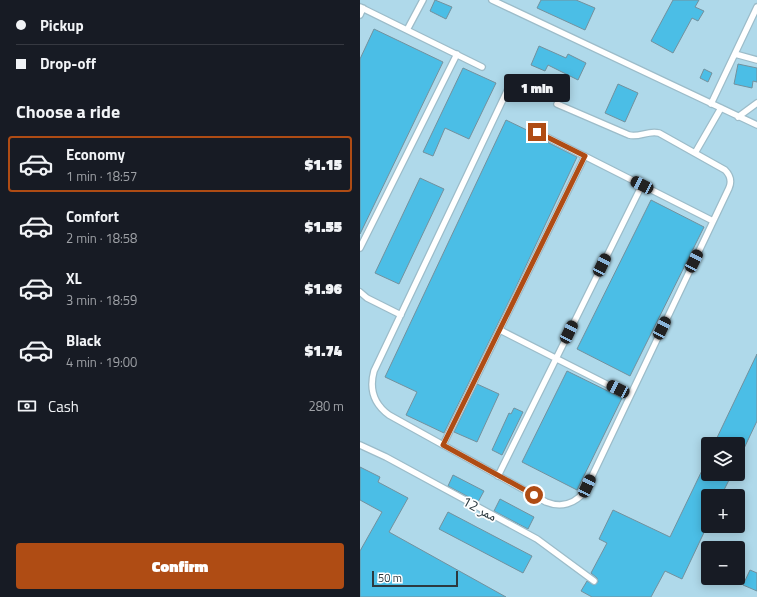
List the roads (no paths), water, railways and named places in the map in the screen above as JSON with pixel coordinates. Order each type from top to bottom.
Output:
[{"type":"lane","points":[[407,30],[422,0]]},
{"type":"lane","points":[[492,0],[757,125]]},
{"type":"lane","points":[[360,15],[362,7],[482,67]]},
{"type":"lane","points":[[711,104],[757,7]]},
{"type":"lane","points":[[360,248],[457,54]]},
{"type":"lane","points":[[735,54],[757,60]]},
{"type":"lane","points":[[508,89],[374,372],[372,385],[375,399],[383,411],[389,415],[498,476],[552,504],[564,505],[576,500],[585,491],[731,184],[730,176],[725,170],[659,133],[651,132],[636,136],[629,135],[557,104]]},
{"type":"lane","points":[[738,116],[757,103]]},
{"type":"lane","points":[[695,153],[720,108]]},
{"type":"lane","points":[[537,132],[713,221]]},
{"type":"lane","points":[[443,445],[585,156]]},
{"type":"lane","points":[[498,476],[642,185]]},
{"type":"lane","points":[[360,292],[366,298],[401,315]]},
{"type":"lane","points":[[500,330],[630,396]]},
{"type":"lane","name":"ممر 12","points":[[360,445],[386,457],[536,539],[594,581]]}]
